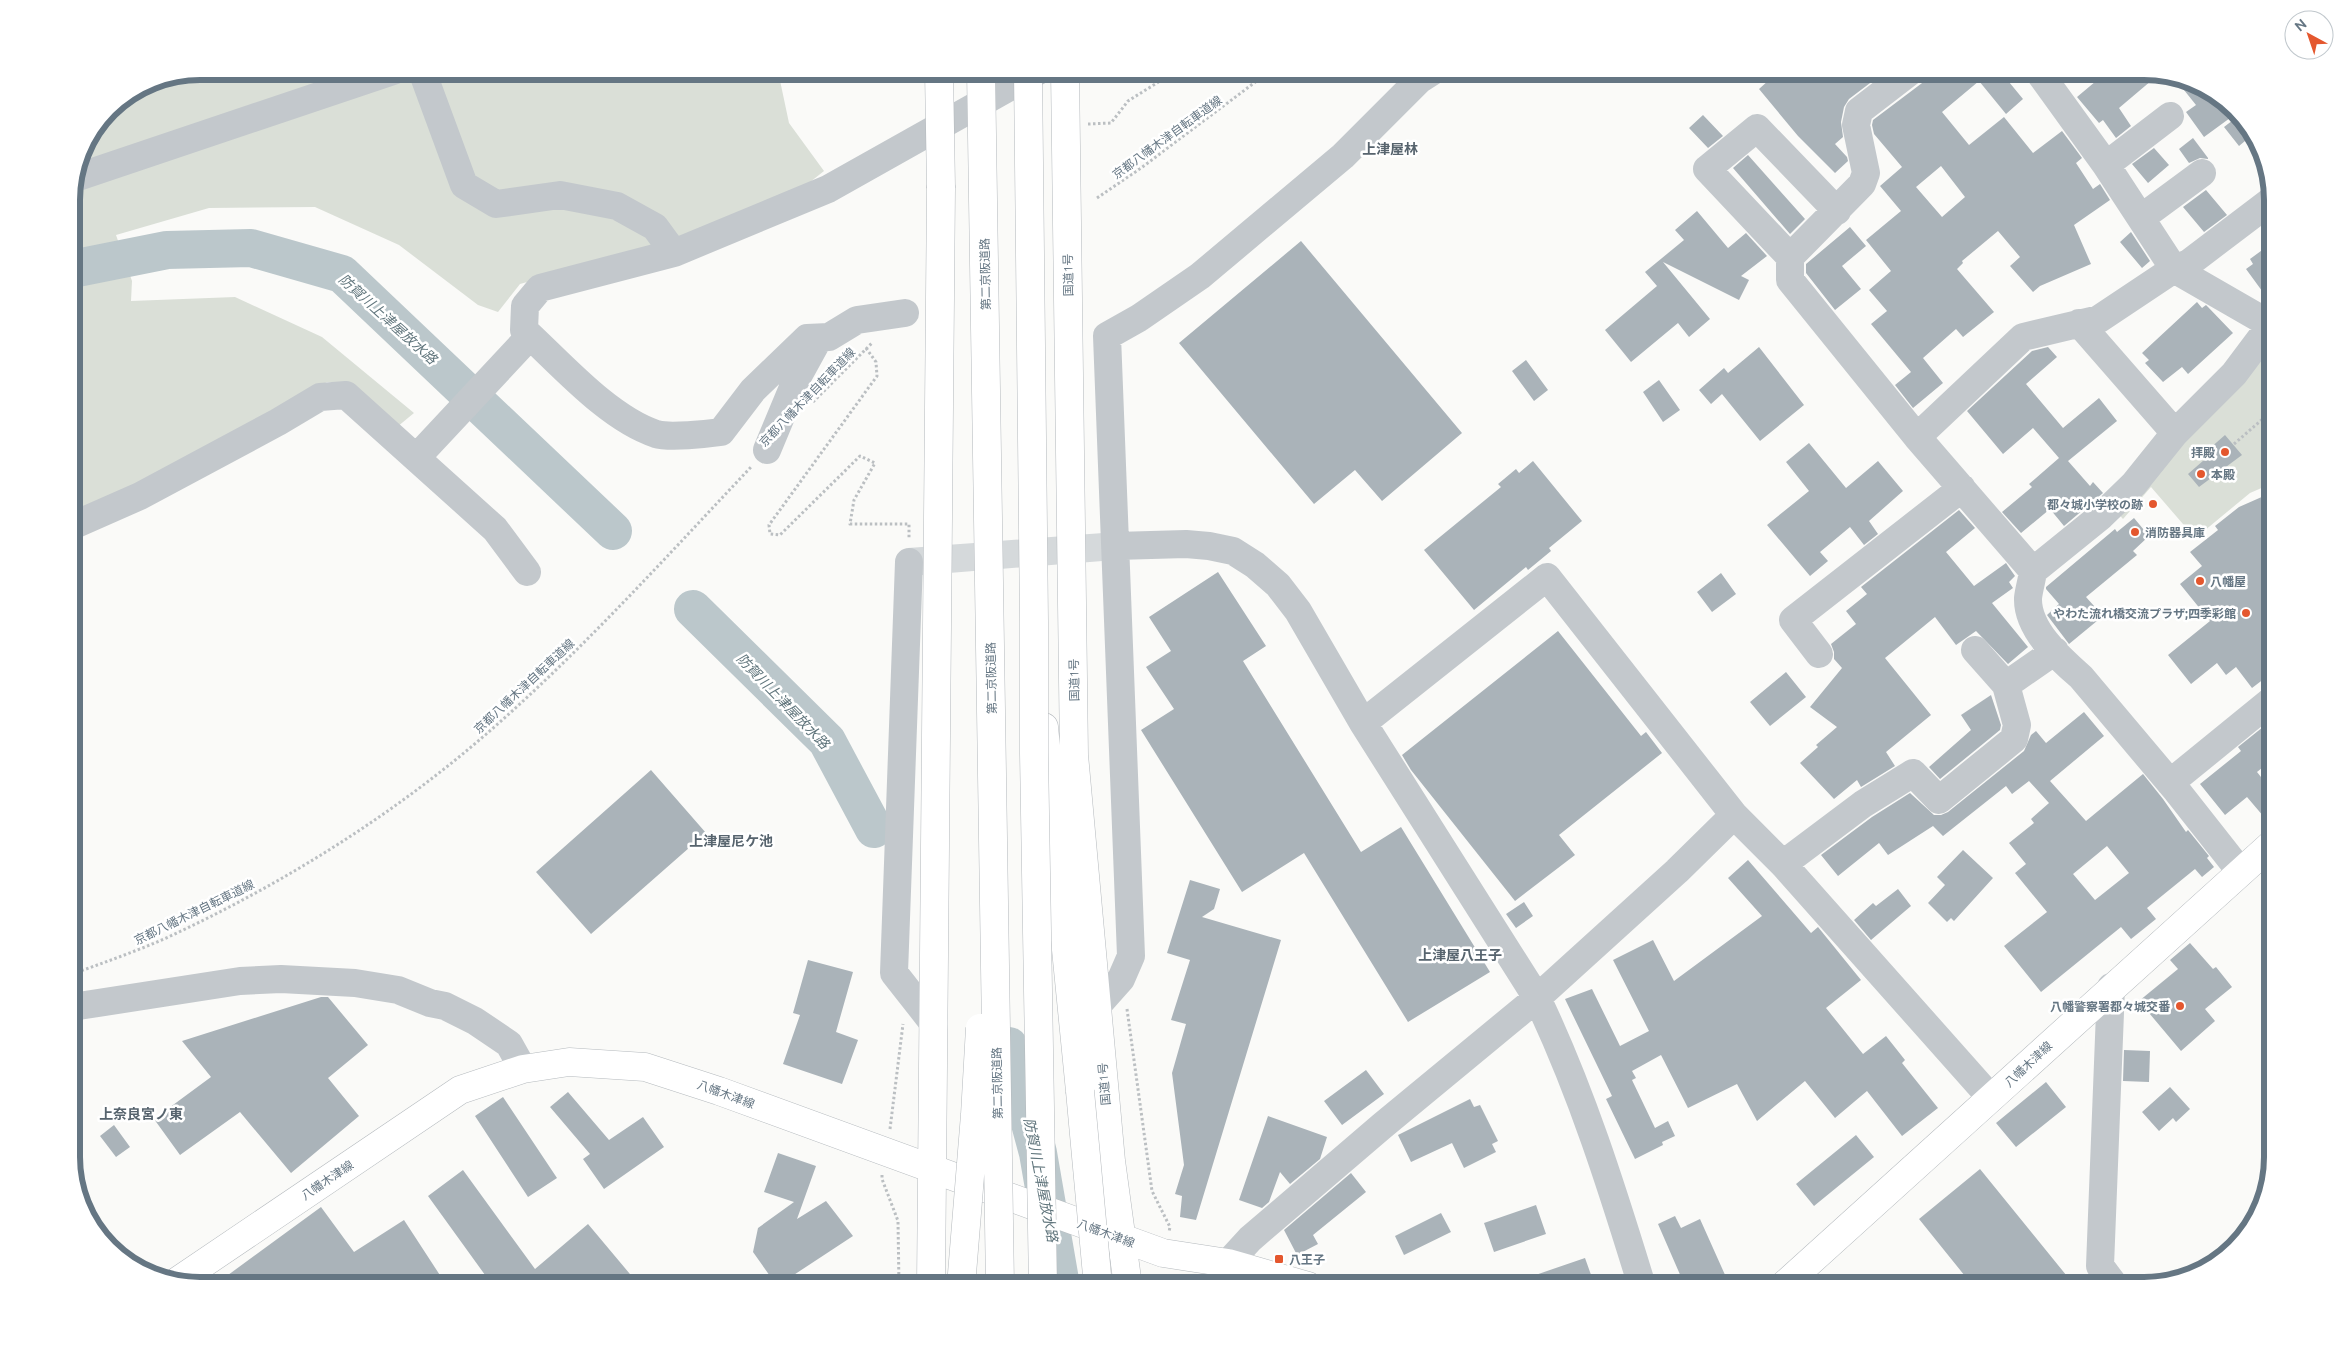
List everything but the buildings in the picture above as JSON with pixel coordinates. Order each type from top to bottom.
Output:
[{"type":"main road","points":[[931,1277],[941,188],[939,80]]},
{"type":"main road","name":"第二京阪道路","points":[[981,80],[1000,1277]]},
{"type":"main road","points":[[1028,80],[1034,763],[1043,1277]]},
{"type":"main road","name":"国道1号","points":[[1066,80],[1073,120],[1074,755],[1111,1162],[1112,1235],[1125,1277]]},
{"type":"main road","points":[[962,1277],[975,1116],[982,977],[982,691],[990,581]]},
{"type":"main road","points":[[1034,621],[1097,1277]]},
{"type":"main road","name":"八幡木津線","points":[[1793,1277],[2264,851]]},
{"type":"main road","name":"八幡木津線","points":[[185,1276],[460,1090],[522,1069],[569,1062],[645,1066],[719,1091],[885,1153],[933,1168],[961,1181],[1163,1253],[1232,1274],[1251,1277]]},
{"type":"street","points":[[83,175],[366,80]]},
{"type":"street","points":[[425,80],[464,185],[496,204],[560,194],[617,206],[656,227],[674,253]]},
{"type":"street","points":[[905,313],[857,320],[829,337],[807,338],[753,390],[721,432],[707,434],[657,434],[613,412],[524,330],[525,306],[540,288],[674,253],[828,189],[1022,80]]},
{"type":"street","points":[[1097,1006],[1120,979],[1131,956],[1107,336],[1140,318],[1200,276],[1343,156],[1419,80]]},
{"type":"street","points":[[1790,257],[1862,184],[1866,173],[1856,125],[1859,111],[1899,80]]},
{"type":"street","points":[[2045,80],[2106,165],[2174,269],[2264,321]]},
{"type":"street","points":[[2106,165],[2170,116]]},
{"type":"street","points":[[1837,211],[1757,128],[1707,169],[1790,257],[1790,280],[1917,437],[2033,571]]},
{"type":"street","points":[[2141,218],[2202,174]]},
{"type":"street","points":[[1917,437],[2023,337],[2105,316],[2174,269],[2189,263],[2264,206]]},
{"type":"street","points":[[2079,323],[2175,433]]},
{"type":"street","points":[[2240,871],[2170,783],[2081,677],[2067,665],[2034,626],[2028,599],[2033,571],[2101,516],[2134,484],[2175,433],[2234,374],[2264,334]]},
{"type":"street","points":[[426,447],[530,336]]},
{"type":"street","points":[[767,450],[796,378],[819,338]]},
{"type":"street","points":[[80,522],[140,496],[278,422],[320,397],[346,395],[426,447],[495,529],[527,572]]},
{"type":"street","points":[[1819,654],[1793,620],[1962,488]]},
{"type":"street","points":[[1116,546],[1186,544],[1209,546],[1233,552],[1255,565],[1278,585],[1298,612],[1363,723],[1537,998],[1555,1036],[1609,1176],[1639,1277]]},
{"type":"street","points":[[909,562],[894,973],[934,1024]]},
{"type":"street","points":[[1363,723],[1547,577],[1734,815],[1783,864],[1991,1098]]},
{"type":"street","points":[[1783,864],[1863,804],[1913,774],[1939,800],[2014,739],[2018,725],[2006,685],[1975,650]]},
{"type":"street","points":[[2006,685],[2055,651]]},
{"type":"street","points":[[2170,783],[2264,706]]},
{"type":"street","points":[[1232,1274],[1250,1239],[1382,1126],[1537,998],[1678,871],[1734,815]]},
{"type":"street","points":[[80,1006],[240,981],[282,979],[355,983],[398,990],[430,1003],[445,1006],[475,1021],[509,1044],[522,1069]]},
{"type":"street","points":[[2108,1277],[2100,1266],[2112,987]]},
{"type":"path","points":[[1073,120],[1111,123],[1128,101],[1162,80]]},
{"type":"path","name":"京都八幡木津自転車道線","points":[[1097,198],[1258,80]]},
{"type":"path","name":"京都八幡木津自転車道線","points":[[809,407],[872,342]]},
{"type":"path","points":[[866,348],[876,362],[877,376],[769,525],[770,534],[780,535],[860,456],[875,463],[854,500],[850,524],[909,524],[909,562]]},
{"type":"path","points":[[2234,444],[2264,417]]},
{"type":"path","name":"京都八幡木津自転車道線","points":[[80,971],[164,939],[262,889],[370,823],[445,768],[553,674],[767,450]]},
{"type":"shaded area","points":[[200,80],[780,80],[789,123],[824,171],[795,194],[650,248],[520,284],[498,312],[478,305],[399,245],[315,207],[209,208],[116,235],[132,281],[131,301],[235,297],[322,337],[414,413],[397,427],[348,382],[327,382],[221,442],[80,512],[81,184],[89,154],[100,133],[115,115],[133,100],[161,86],[176,82]]},
{"type":"shaded area","points":[[2264,355],[2264,487],[2250,493],[2204,531],[2189,531],[2151,487],[2123,519],[2116,511]]},
{"type":"waterway","name":"防賀川上津屋放水路","points":[[80,267],[167,250],[251,248],[342,274],[613,531]]},
{"type":"waterway","name":"防賀川上津屋放水路","points":[[693,609],[827,741],[874,829]]},
{"type":"waterway","name":"防賀川上津屋放水路","points":[[1009,1046],[1038,1153],[1059,1277]]},
{"type":"tunnel","points":[[909,562],[1116,546]]},
{"type":"place","name":"拝殿","points":[[2225,452]]},
{"type":"place","name":"本殿","points":[[2201,474]]},
{"type":"place","name":"都々城小学校の跡","points":[[2153,504]]},
{"type":"place","name":"消防器具庫","points":[[2135,532]]},
{"type":"place","name":"八幡屋","points":[[2200,581]]},
{"type":"place","name":"やわた流れ橋交流プラザ;四季彩館","points":[[2246,613]]},
{"type":"place","name":"八幡警察署都々城交番","points":[[2180,1006]]},
{"type":"place","name":"八王子","points":[[1279,1259]]},
{"type":"district","name":"上津屋林","points":[[1390,149]]},
{"type":"district","name":"上津屋尼ケ池","points":[[731,841]]},
{"type":"district","name":"上津屋八王子","points":[[1460,955]]},
{"type":"district","name":"上奈良宮ノ東","points":[[141,1114]]}]
